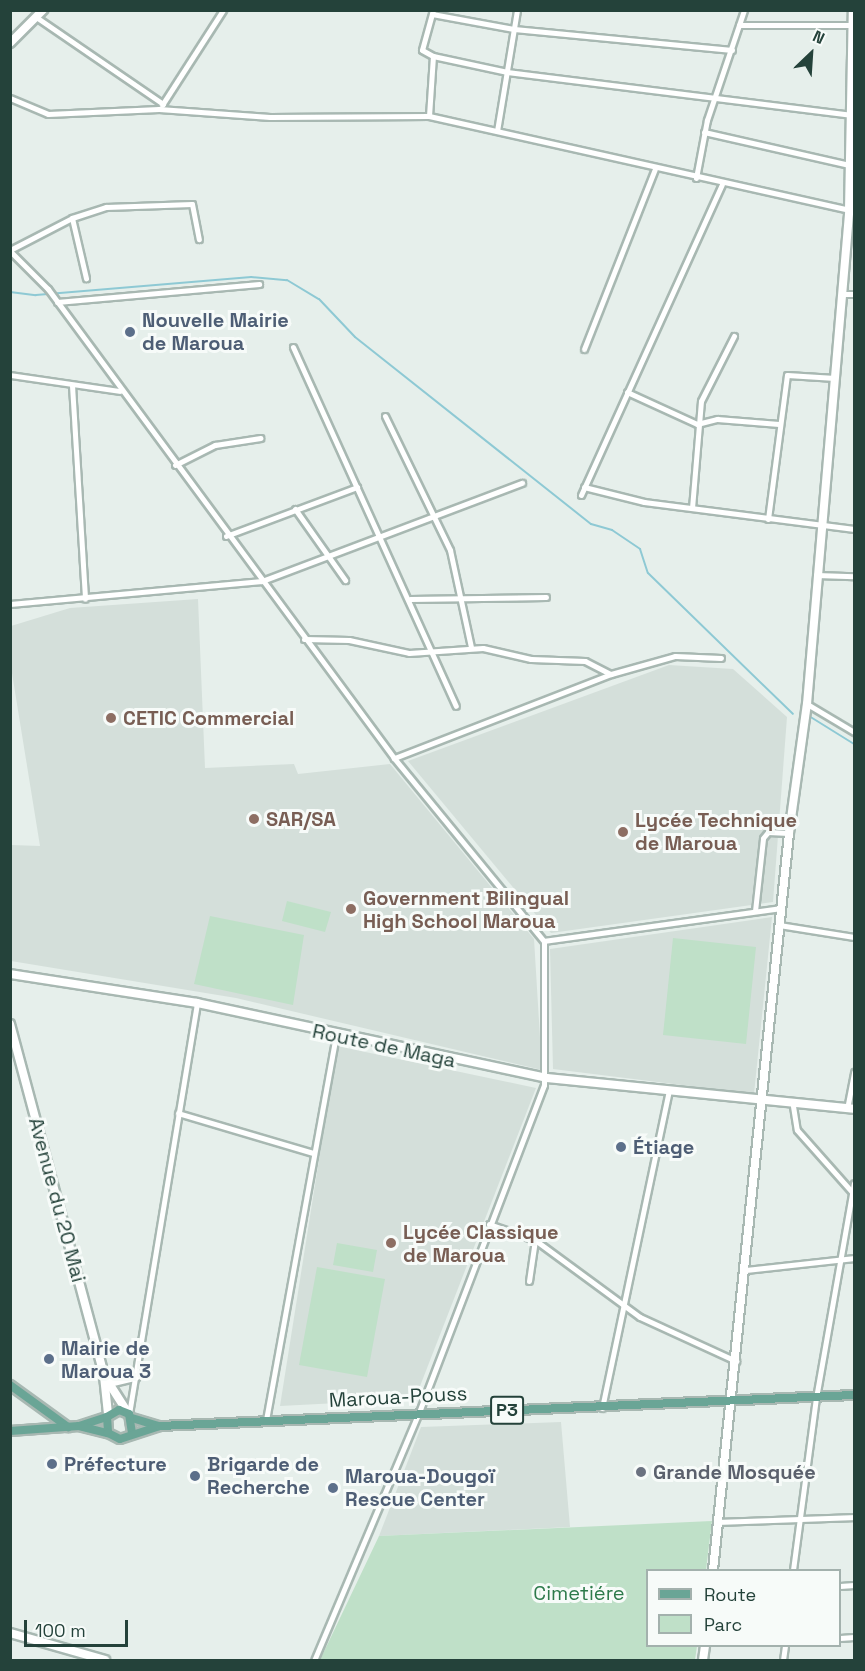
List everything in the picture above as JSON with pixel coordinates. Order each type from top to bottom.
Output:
[{"type":"main road","points":[[10,43],[43,10]]},
{"type":"main road","points":[[713,1569],[733,1402],[760,1102],[779,925],[807,704],[816,575],[852,211],[849,165],[853,10]]},
{"type":"main road","name":"Route de Maga","points":[[10,974],[197,1003],[336,1035],[546,1078],[668,1094],[851,1109]]},
{"type":"main road","name":"Avenue du 20 Mai","points":[[10,1024],[106,1380]]},
{"type":"main road","points":[[106,1380],[135,1377]]},
{"type":"main road","points":[[106,1380],[130,1415],[132,1433]]},
{"type":"main road","points":[[106,1380],[108,1433]]},
{"type":"main road","points":[[10,1385],[68,1427]]},
{"type":"main road","name":"Maroua-Pouss","points":[[160,1426],[419,1412],[602,1408],[855,1395]]},
{"type":"main road","points":[[10,1431],[79,1426],[108,1416],[130,1415],[160,1426]]},
{"type":"main road","points":[[79,1426],[108,1433],[120,1440],[132,1433],[160,1426]]},
{"type":"main road","points":[[10,1633],[105,1660]]},
{"type":"street","points":[[497,131],[517,10]]},
{"type":"street","points":[[696,178],[704,132],[744,10]]},
{"type":"street","points":[[161,106],[222,11]]},
{"type":"street","points":[[732,50],[514,29],[433,12],[422,50],[433,56],[507,72],[850,115]]},
{"type":"street","points":[[36,17],[161,106]]},
{"type":"street","points":[[740,25],[853,24]]},
{"type":"street","points":[[429,116],[433,56]]},
{"type":"street","points":[[10,98],[48,114],[161,106],[270,117],[429,116],[722,184],[852,211]]},
{"type":"street","points":[[704,132],[849,165]]},
{"type":"street","points":[[584,349],[656,169]]},
{"type":"street","points":[[581,495],[722,184]]},
{"type":"street","points":[[199,239],[195,206],[188,203],[106,207],[72,218],[10,251],[48,289],[226,536],[394,758],[544,941],[546,1078],[419,1412],[314,1660]]},
{"type":"street","points":[[72,218],[86,278]]},
{"type":"street","points":[[56,300],[259,284]]},
{"type":"street","points":[[842,294],[855,294]]},
{"type":"street","points":[[692,508],[697,424],[701,401],[734,336]]},
{"type":"street","points":[[292,347],[434,651],[456,706]]},
{"type":"street","points":[[768,519],[779,424],[788,374],[835,378]]},
{"type":"street","points":[[10,375],[120,391]]},
{"type":"street","points":[[72,385],[85,599]]},
{"type":"street","points":[[627,392],[697,424],[717,418],[779,424]]},
{"type":"street","points":[[386,416],[434,517],[462,595],[471,648]]},
{"type":"street","points":[[174,465],[215,445],[260,438]]},
{"type":"street","points":[[10,604],[85,599],[262,581],[522,483]]},
{"type":"street","points":[[226,536],[357,486]]},
{"type":"street","points":[[584,487],[692,508],[822,527],[855,529]]},
{"type":"street","points":[[295,509],[345,580]]},
{"type":"street","points":[[816,575],[855,576]]},
{"type":"street","points":[[410,599],[462,595],[546,597]]},
{"type":"street","points":[[304,639],[350,640],[403,653],[471,648],[542,660],[585,660],[611,674]]},
{"type":"street","points":[[394,758],[611,674],[675,656],[721,658]]},
{"type":"street","points":[[807,704],[855,732]]},
{"type":"street","points":[[755,911],[763,838],[768,832],[789,833]]},
{"type":"street","points":[[544,941],[781,908]]},
{"type":"street","points":[[779,925],[855,937]]},
{"type":"street","points":[[130,1415],[197,1003]]},
{"type":"street","points":[[266,1420],[336,1035]]},
{"type":"street","points":[[851,1109],[855,1072]]},
{"type":"street","points":[[602,1408],[668,1094]]},
{"type":"street","points":[[793,1106],[797,1130],[853,1193]]},
{"type":"street","points":[[178,1113],[313,1154]]},
{"type":"street","points":[[793,1569],[816,1398],[855,1183]]},
{"type":"street","points":[[489,1224],[535,1240],[623,1305],[679,1339],[736,1361]]},
{"type":"street","points":[[529,1281],[535,1240]]},
{"type":"street","points":[[746,1270],[855,1258]]},
{"type":"street","points":[[719,1522],[855,1517]]},
{"type":"shaded area","points":[[198,599],[205,768],[294,764],[298,774],[390,764],[534,939],[542,1070],[236,998],[11,961],[11,845],[40,846],[11,667],[11,626],[70,608]]},
{"type":"shaded area","name":"Lycée Technique de Maroua","points":[[669,665],[733,669],[787,717],[773,902],[551,933],[408,761]]},
{"type":"shaded area","points":[[772,917],[754,1094],[553,1069],[550,949]]},
{"type":"shaded area","name":"Lycée Classique de Maroua","points":[[337,1046],[536,1088],[415,1399],[280,1406]]},
{"type":"shaded area","points":[[561,1422],[570,1527],[379,1536],[421,1427]]},
{"type":"green space","points":[[287,901],[331,912],[325,932],[282,921]]},
{"type":"green space","points":[[210,916],[304,935],[293,1005],[194,984]]},
{"type":"green space","points":[[673,938],[756,947],[746,1044],[663,1035]]},
{"type":"green space","points":[[337,1243],[377,1250],[373,1272],[333,1265]]},
{"type":"green space","points":[[317,1267],[385,1279],[367,1377],[299,1365]]},
{"type":"green space","name":"Cimetiére","points":[[712,1521],[706,1569],[646,1569],[646,1647],[697,1647],[695,1660],[320,1660],[379,1536]]},
{"type":"waterway","points":[[10,292],[36,295],[251,277],[287,280],[319,299],[355,337],[591,524],[612,530],[640,549],[648,573],[793,714]]},
{"type":"waterway","points":[[809,716],[854,744]]},
{"type":"place","name":"Nouvelle Mairie de Maroua","points":[[130,332]]},
{"type":"place","name":"CETIC Commercial","points":[[111,718]]},
{"type":"place","name":"SAR/SA","points":[[254,819]]},
{"type":"place","name":"Lycée Technique de Maroua","points":[[623,832]]},
{"type":"place","name":"Government Bilingual High School Maroua","points":[[351,909]]},
{"type":"place","name":"Étiage","points":[[621,1147]]},
{"type":"place","name":"Lycée Classique de Maroua","points":[[391,1243]]},
{"type":"place","name":"Mairie de Maroua 3","points":[[49,1359]]},
{"type":"place","name":"Préfecture","points":[[52,1464]]},
{"type":"place","name":"Grande Mosquée","points":[[641,1472]]},
{"type":"place","name":"Brigarde de Recherche","points":[[195,1476]]},
{"type":"place","name":"Maroua-Dougoï Rescue Center","points":[[333,1488]]}]
